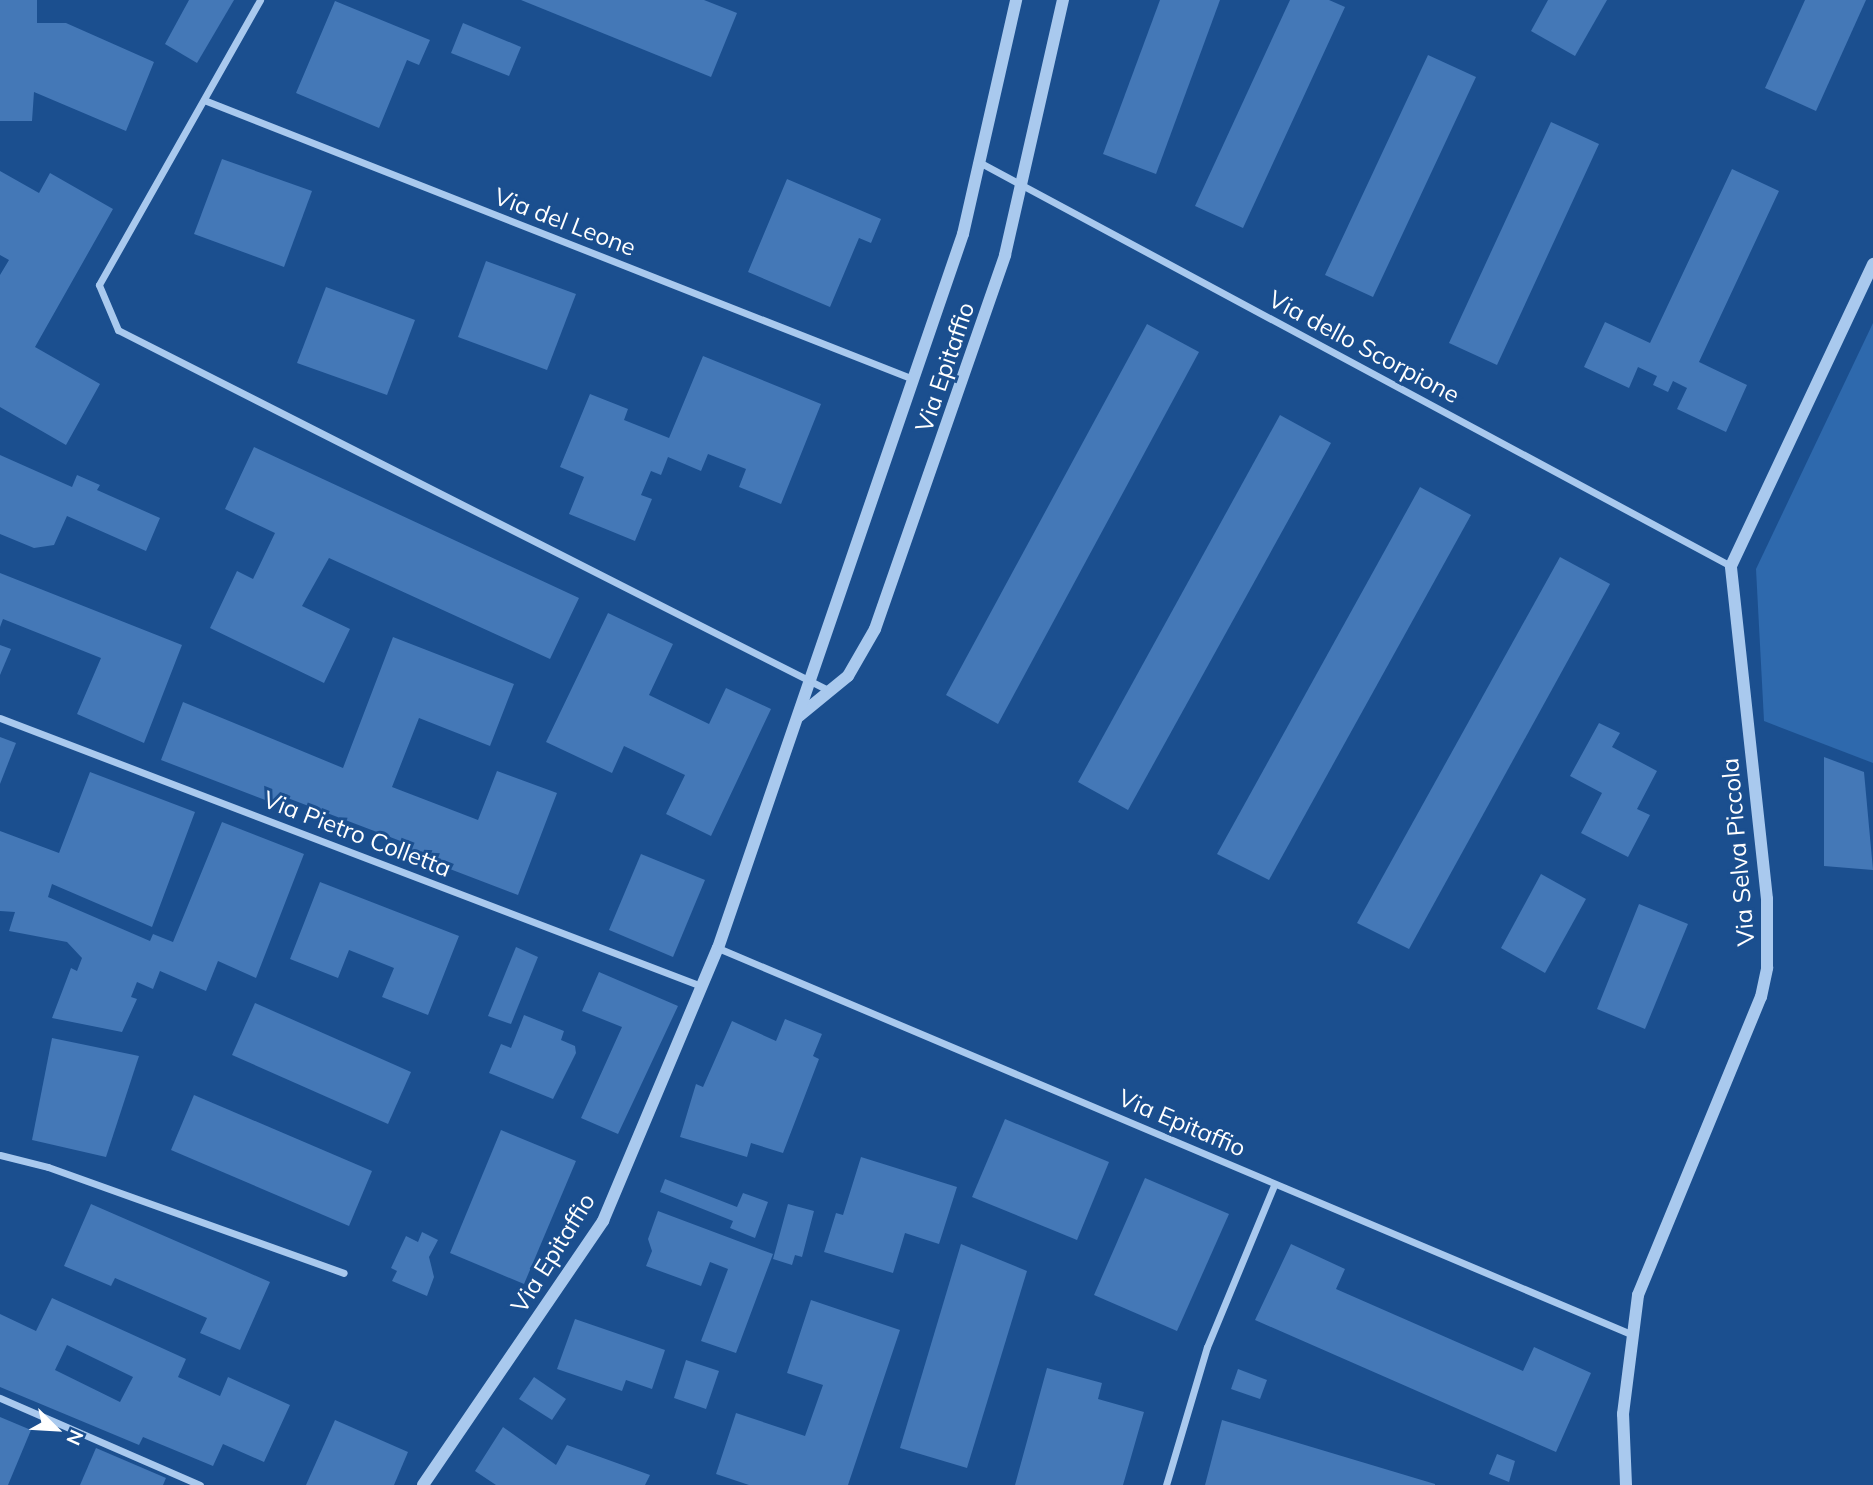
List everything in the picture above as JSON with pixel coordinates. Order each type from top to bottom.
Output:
[{"type":"street","points":[[260,0],[99,285],[117,330],[830,691]]},
{"type":"street","name":"Via Epitaffio","points":[[423,1485],[603,1221],[718,948],[963,234],[1016,0]]},
{"type":"street","name":"Via Epitaffio","points":[[799,716],[848,676],[875,629],[995,287],[1063,0]]},
{"type":"street","name":"Via del Leone","points":[[204,100],[913,379]]},
{"type":"street","name":"Via dello Scorpione","points":[[979,162],[1731,566]]},
{"type":"street","points":[[1731,566],[1873,264]]},
{"type":"street","name":"Via Selva Piccola","points":[[1626,1485],[1623,1414],[1638,1295],[1653,1253],[1761,997],[1767,968],[1767,899],[1731,566]]},
{"type":"street","name":"Via Pietro Colletta","points":[[0,718],[701,986]]},
{"type":"street","name":"Via Epitaffio","points":[[718,948],[1631,1334]]},
{"type":"street","points":[[0,1155],[48,1167],[344,1273]]},
{"type":"street","points":[[1166,1485],[1207,1347],[1274,1185]]},
{"type":"street","points":[[0,1398],[200,1485]]},
{"type":"shaded area","points":[[1873,323],[1873,763],[1764,721],[1756,569]]},
{"type":"building","points":[[0,0],[37,0],[37,23],[66,23],[154,62],[126,131],[34,92],[32,121],[0,121]]},
{"type":"building","points":[[189,0],[234,0],[197,63],[165,44]]},
{"type":"building","points":[[521,0],[704,0],[737,13],[711,77]]},
{"type":"building","points":[[1160,0],[1220,0],[1156,174],[1103,154]]},
{"type":"building","points":[[1290,0],[1329,0],[1345,7],[1243,228],[1195,206]]},
{"type":"building","points":[[1548,0],[1607,0],[1575,56],[1531,31]]},
{"type":"building","points":[[1805,0],[1866,0],[1816,111],[1765,88]]},
{"type":"building","points":[[335,1],[430,40],[419,65],[407,60],[379,128],[296,93]]},
{"type":"building","points":[[463,23],[521,47],[509,76],[451,53]]},
{"type":"building","points":[[1428,55],[1476,77],[1373,297],[1325,275]]},
{"type":"building","points":[[1551,122],[1599,144],[1497,365],[1449,343]]},
{"type":"building","points":[[222,159],[312,191],[284,267],[194,234]]},
{"type":"building","points":[[1732,169],[1779,191],[1699,362],[1747,385],[1726,432],[1677,409],[1687,388],[1673,381],[1668,392],[1653,385],[1657,376],[1638,367],[1629,388],[1584,367],[1605,322],[1650,343]]},
{"type":"building","points":[[0,171],[39,193],[50,173],[113,209],[35,347],[100,384],[66,445],[0,407],[0,275],[9,260],[0,255]]},
{"type":"building","points":[[787,179],[881,219],[871,243],[859,238],[830,307],[748,272]]},
{"type":"building","points":[[486,261],[576,294],[547,370],[458,337]]},
{"type":"building","points":[[326,287],[415,320],[387,395],[297,363]]},
{"type":"building","points":[[1147,324],[1199,352],[998,724],[946,695]]},
{"type":"building","points":[[703,356],[821,404],[781,504],[739,487],[746,469],[708,454],[701,471],[668,457],[661,475],[651,471],[641,495],[652,499],[635,541],[569,514],[584,477],[560,467],[590,394],[628,409],[624,420],[669,438]]},
{"type":"building","points":[[1280,415],[1331,443],[1128,810],[1078,782]]},
{"type":"building","points":[[254,447],[579,598],[550,659],[329,558],[302,606],[350,629],[324,683],[210,628],[237,571],[253,579],[275,533],[225,509]]},
{"type":"building","points":[[0,455],[72,487],[77,475],[100,485],[97,490],[160,518],[146,551],[67,516],[54,545],[34,548],[0,534]]},
{"type":"building","points":[[1420,487],[1471,515],[1269,880],[1217,854]]},
{"type":"building","points":[[1560,557],[1610,584],[1409,949],[1357,923]]},
{"type":"building","points":[[0,573],[182,645],[144,743],[77,714],[101,658],[3,619],[0,627]]},
{"type":"building","points":[[608,613],[673,644],[649,695],[709,724],[726,688],[771,709],[711,836],[666,814],[685,775],[624,746],[612,773],[546,742]]},
{"type":"building","points":[[393,637],[514,684],[490,746],[419,718],[392,787],[478,820],[497,771],[557,793],[518,895],[408,853],[411,845],[285,797],[281,806],[161,760],[183,702],[343,768]]},
{"type":"building","points":[[0,645],[11,649],[0,675]]},
{"type":"building","points":[[1599,723],[1620,733],[1612,747],[1657,771],[1637,809],[1650,815],[1628,857],[1581,833],[1602,793],[1570,776]]},
{"type":"building","points":[[0,737],[16,743],[0,784]]},
{"type":"building","points":[[1824,757],[1864,772],[1873,870],[1824,866]]},
{"type":"building","points":[[90,772],[195,812],[152,927],[52,884],[48,897],[150,941],[153,934],[173,942],[222,822],[304,854],[256,978],[218,961],[206,991],[160,971],[153,989],[137,982],[131,997],[137,999],[122,1032],[52,1018],[71,968],[77,971],[82,958],[67,942],[9,931],[15,912],[0,911],[0,831],[59,853]]},
{"type":"building","points":[[641,854],[705,880],[673,957],[609,930]]},
{"type":"building","points":[[1541,874],[1586,899],[1545,973],[1501,948]]},
{"type":"building","points":[[320,882],[459,936],[428,1015],[382,997],[394,968],[349,950],[338,978],[290,959]]},
{"type":"building","points":[[1639,904],[1688,924],[1645,1029],[1597,1009]]},
{"type":"building","points":[[516,947],[538,957],[511,1024],[488,1016]]},
{"type":"building","points":[[599,972],[678,1006],[618,1134],[581,1118],[622,1027],[582,1011]]},
{"type":"building","points":[[255,1003],[411,1072],[388,1124],[232,1055]]},
{"type":"building","points":[[524,1015],[564,1031],[561,1040],[575,1046],[576,1053],[553,1099],[489,1073],[501,1044],[511,1048]]},
{"type":"building","points":[[785,1019],[822,1034],[813,1056],[819,1059],[783,1153],[751,1143],[747,1157],[680,1137],[696,1084],[703,1087],[732,1021],[776,1041]]},
{"type":"building","points":[[52,1038],[139,1056],[106,1157],[32,1140]]},
{"type":"building","points":[[194,1095],[372,1171],[349,1226],[171,1150]]},
{"type":"building","points":[[1005,1119],[1109,1162],[1077,1240],[972,1197]]},
{"type":"building","points":[[501,1130],[576,1161],[524,1284],[450,1253]]},
{"type":"building","points":[[861,1157],[957,1187],[939,1244],[905,1233],[893,1273],[824,1252],[836,1213],[843,1215]]},
{"type":"building","points":[[1145,1178],[1229,1214],[1177,1331],[1094,1295]]},
{"type":"building","points":[[665,1179],[737,1207],[743,1193],[768,1202],[755,1238],[730,1228],[733,1221],[660,1192]]},
{"type":"building","points":[[91,1204],[270,1282],[240,1350],[200,1333],[207,1318],[115,1278],[111,1286],[64,1266]]},
{"type":"building","points":[[788,1204],[814,1211],[802,1257],[795,1255],[792,1265],[773,1259]]},
{"type":"building","points":[[658,1211],[773,1254],[736,1353],[701,1341],[728,1269],[710,1262],[701,1286],[646,1266],[652,1251],[648,1239]]},
{"type":"building","points":[[422,1232],[438,1240],[429,1257],[434,1277],[427,1296],[392,1281],[397,1271],[391,1268],[406,1236],[418,1242]]},
{"type":"building","points":[[961,1244],[1027,1271],[967,1468],[900,1448]]},
{"type":"building","points":[[1291,1244],[1345,1269],[1336,1289],[1523,1371],[1534,1347],[1591,1373],[1556,1452],[1255,1320]]},
{"type":"building","points":[[52,1298],[186,1359],[178,1377],[220,1396],[228,1377],[290,1405],[264,1462],[223,1444],[213,1466],[143,1437],[139,1445],[0,1387],[0,1314],[36,1331]],"holes":[[[67,1345],[133,1377],[120,1402],[55,1370]]]},
{"type":"building","points":[[811,1300],[900,1330],[848,1485],[749,1485],[716,1474],[736,1413],[805,1436],[823,1385],[787,1373]]},
{"type":"building","points":[[575,1319],[665,1350],[652,1389],[626,1380],[622,1391],[557,1369]]},
{"type":"building","points":[[686,1360],[719,1371],[706,1409],[674,1398]]},
{"type":"building","points":[[1047,1368],[1102,1383],[1098,1399],[1144,1412],[1123,1485],[1015,1485]]},
{"type":"building","points":[[1238,1369],[1267,1380],[1260,1399],[1231,1389]]},
{"type":"building","points":[[534,1377],[566,1399],[552,1420],[519,1399]]},
{"type":"building","points":[[0,1417],[31,1430],[8,1485],[0,1485]]},
{"type":"building","points":[[335,1420],[408,1452],[394,1485],[306,1485]]},
{"type":"building","points":[[1222,1420],[1435,1484],[1435,1485],[1205,1485]]},
{"type":"building","points":[[503,1427],[556,1465],[567,1445],[650,1475],[645,1485],[496,1485],[475,1471]]},
{"type":"building","points":[[96,1448],[166,1478],[163,1485],[80,1485]]},
{"type":"building","points":[[1497,1454],[1515,1461],[1509,1482],[1489,1474]]}]
